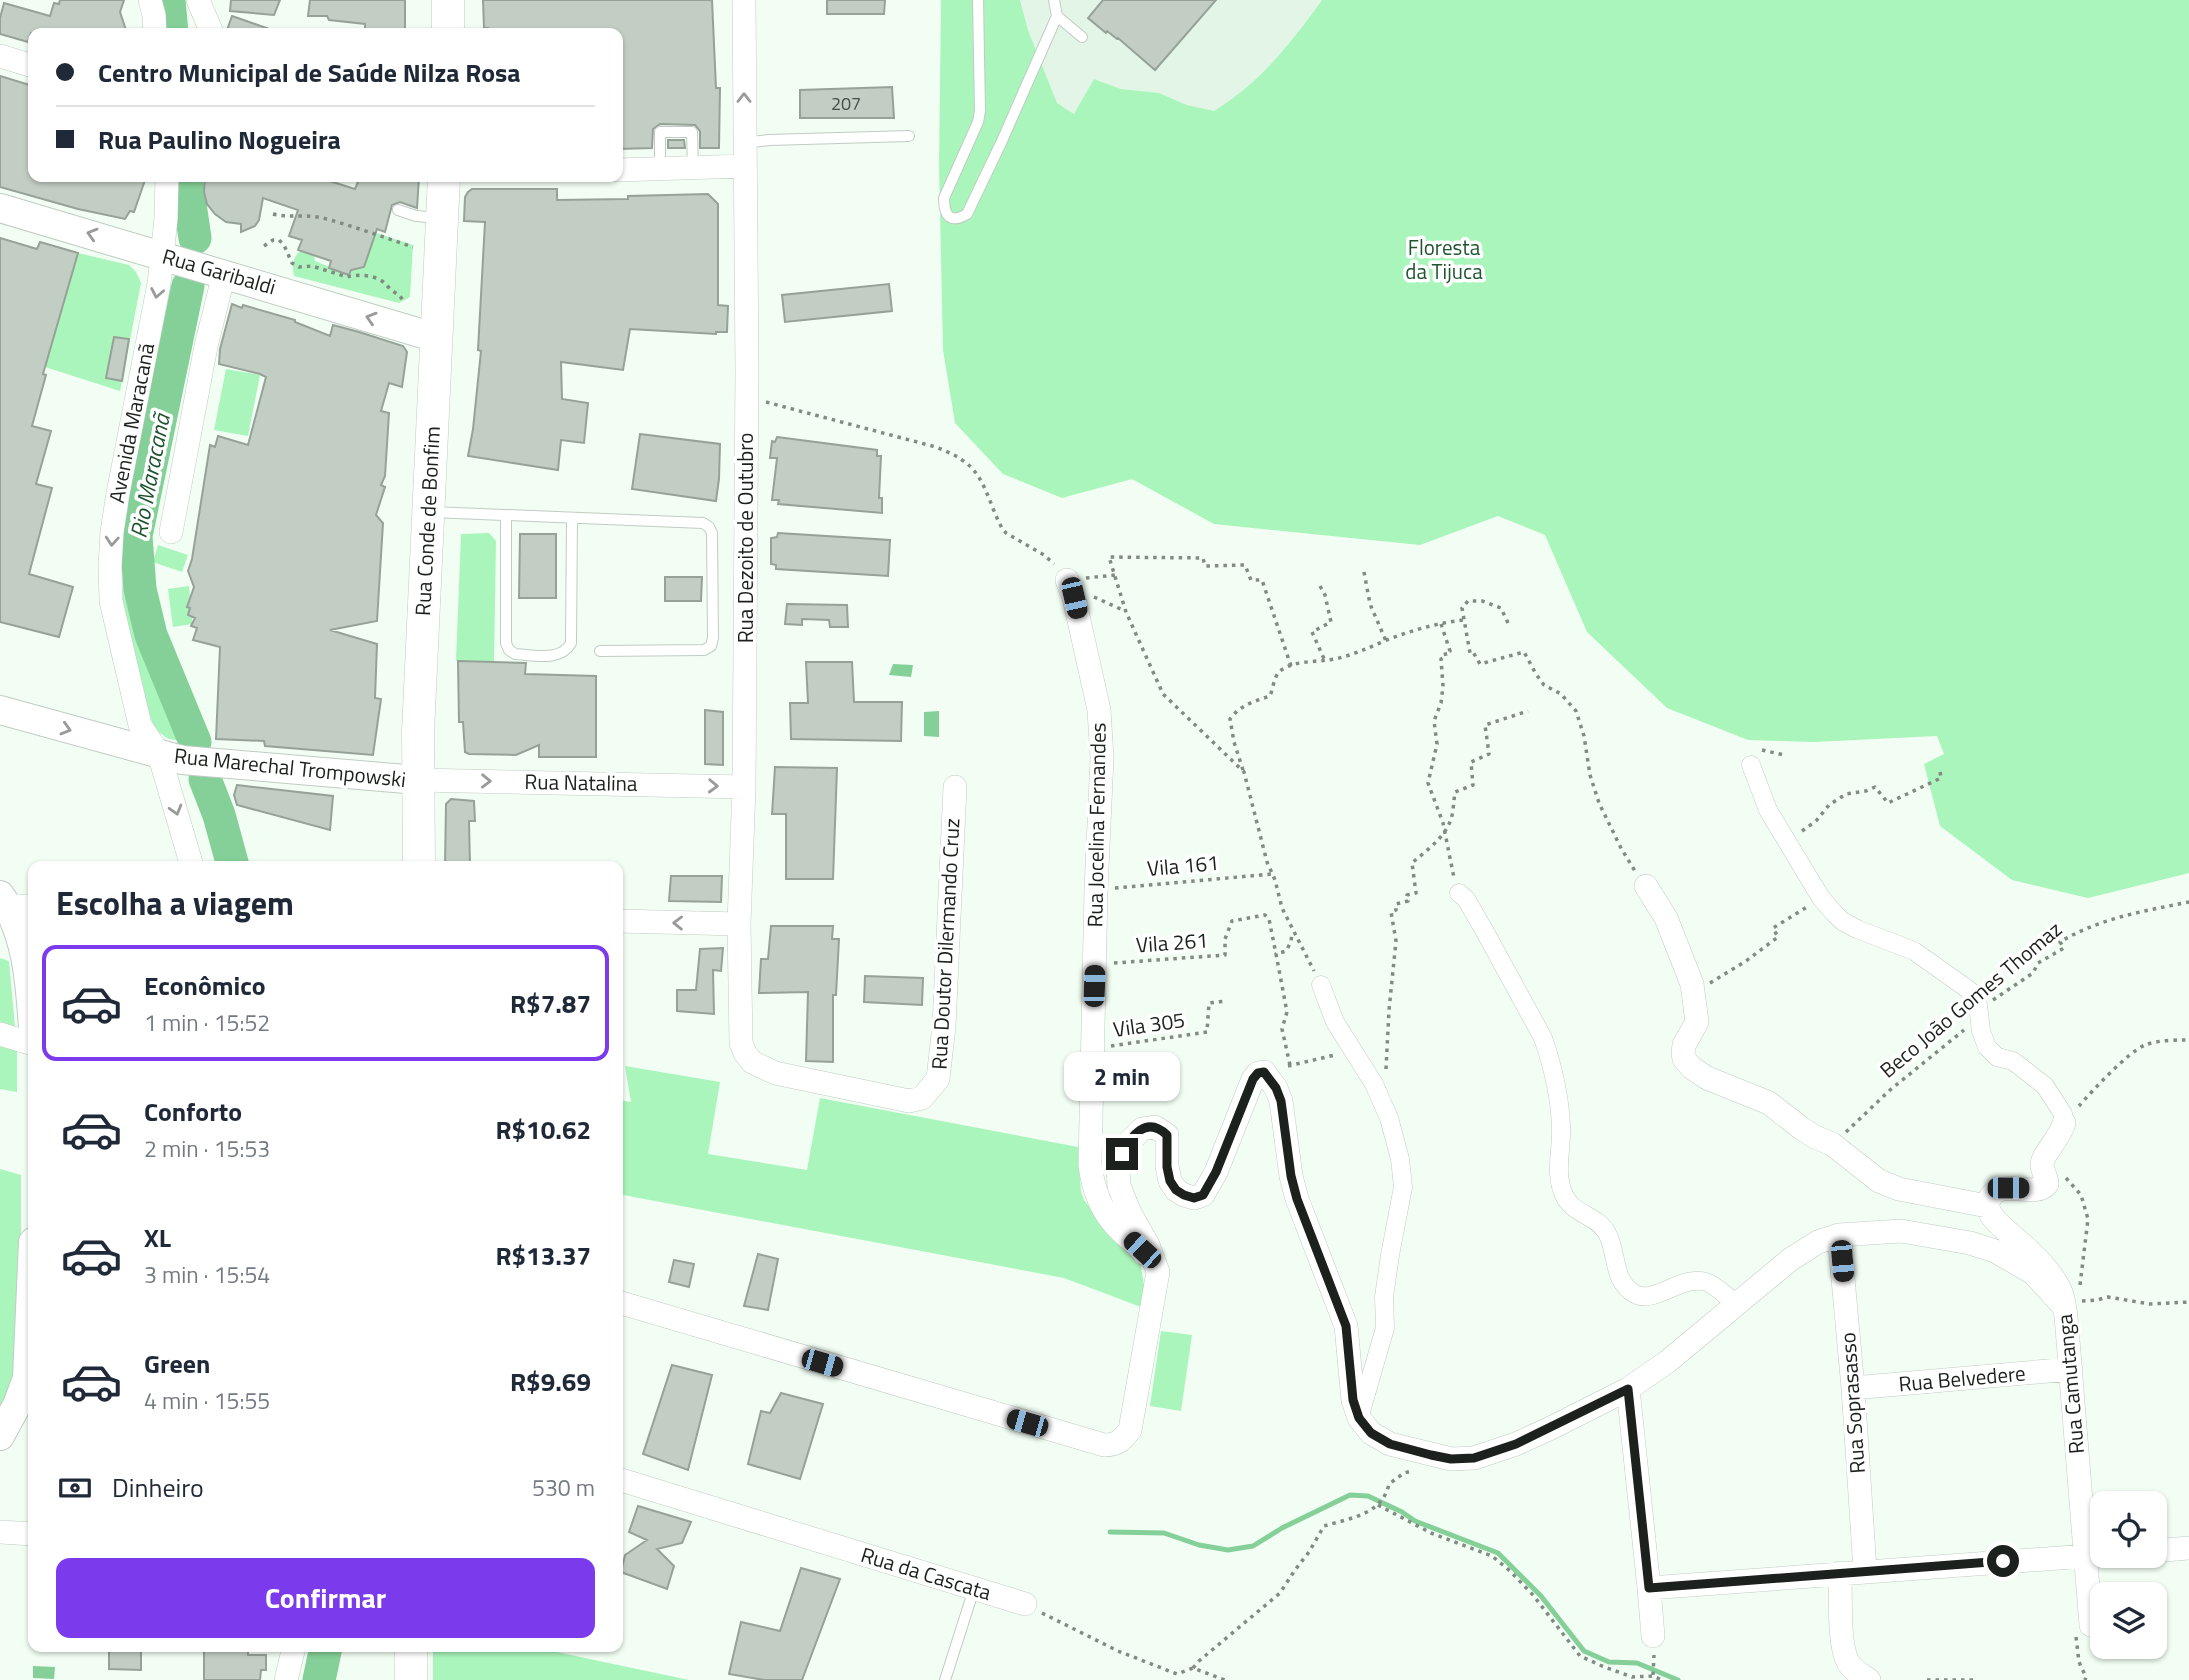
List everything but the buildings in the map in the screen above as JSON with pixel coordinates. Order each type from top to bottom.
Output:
[{"type":"main road","points":[[448,0],[448,28]]},
{"type":"main road","name":"Rua Conde de Bonfim","points":[[419,861],[418,732],[444,182]]},
{"type":"main road","points":[[411,1652],[411,1680]]},
{"type":"street","points":[[150,0],[155,28]]},
{"type":"street","points":[[198,0],[209,28]]},
{"type":"street","name":"Rua Dezoito de Outubro","points":[[744,0],[747,397],[744,787],[739,924],[741,1043],[752,1062],[761,1067]]},
{"type":"street","points":[[0,56],[28,64]]},
{"type":"street","points":[[623,170],[744,166]]},
{"type":"street","name":"Avenida Maracanã","points":[[167,182],[193,265],[206,346],[171,532]]},
{"type":"street","name":"Rua Garibaldi","points":[[0,208],[437,338]]},
{"type":"street","name":"Avenida Maracanã","points":[[191,861],[171,757],[140,726],[113,611],[110,566],[118,493],[159,284],[193,265]]},
{"type":"street","name":"Rua Jocelina Fernandes","points":[[1071,589],[1099,710],[1102,758],[1096,890],[1090,1165],[1099,1202],[1115,1225],[1142,1250],[1158,1272]]},
{"type":"street","name":"Rua Marechal Trompowski","points":[[0,710],[171,757],[418,780]]},
{"type":"street","points":[[1646,886],[1666,918],[1693,993],[1697,1022],[1684,1045],[1683,1053],[1687,1063],[1707,1078],[1769,1103],[1801,1128],[1832,1144],[1879,1181],[1899,1189],[1987,1206],[1988,1199],[2008,1188],[2044,1188],[2047,1184],[2042,1165],[2044,1158],[2062,1133],[2064,1123],[2063,1114],[2045,1086],[2013,1061],[1997,1057],[1987,1047],[1981,1031],[1978,1005],[1969,990],[1914,951],[1842,921],[1821,898],[1768,810],[1751,765]]},
{"type":"street","name":"Rua Natalina","points":[[418,780],[744,787]]},
{"type":"street","name":"Rua Doutor Dilermando Cruz","points":[[761,1067],[775,1073],[909,1101],[922,1098],[931,1090],[938,1079],[944,1026],[955,787]]},
{"type":"street","points":[[1460,893],[1484,930],[1543,1038],[1558,1088],[1561,1129],[1559,1176],[1565,1199],[1603,1227],[1610,1240],[1619,1278],[1634,1294],[1642,1297],[1654,1294],[1688,1280],[1707,1282],[1737,1304]]},
{"type":"street","points":[[14,902],[28,978]]},
{"type":"street","points":[[623,921],[739,924]]},
{"type":"street","points":[[1321,985],[1335,1022],[1374,1084],[1389,1118],[1400,1159],[1403,1187],[1384,1297],[1385,1328],[1359,1418]]},
{"type":"street","points":[[0,1034],[28,1042]]},
{"type":"street","points":[[623,1303],[1104,1445],[1114,1445],[1130,1430],[1158,1272],[1119,1186],[1118,1170],[1128,1143],[1142,1129],[1159,1128],[1167,1135],[1170,1181],[1176,1190],[1184,1195],[1194,1198],[1203,1195],[1216,1172],[1253,1079],[1258,1073],[1264,1072],[1276,1088],[1281,1101],[1297,1199],[1346,1326],[1353,1400],[1359,1418],[1371,1433],[1390,1444],[1451,1459],[1474,1458],[1516,1444],[1628,1389],[1667,1362],[1791,1259],[1818,1242],[1839,1235],[1901,1231],[1970,1243],[1995,1251],[2033,1273],[2070,1308]]},
{"type":"street","name":"Rua Camutanga","points":[[1987,1206],[1994,1220],[2049,1273],[2070,1308],[2071,1369],[2090,1523]]},
{"type":"street","name":"Rua Soprasasso","points":[[1839,1235],[1853,1388],[1865,1570]]},
{"type":"street","points":[[0,1436],[17,1405],[27,1378],[28,1355]]},
{"type":"street","name":"Rua Belvedere","points":[[1853,1388],[2071,1369]]},
{"type":"street","points":[[1628,1389],[1653,1636]]},
{"type":"street","name":"Rua da Cascata","points":[[623,1481],[1025,1604]]},
{"type":"street","points":[[0,1531],[28,1534]]},
{"type":"street","points":[[2167,1550],[2189,1548]]},
{"type":"street","points":[[1649,1588],[2090,1555]]},
{"type":"street","points":[[1840,1573],[1846,1659],[1850,1666],[1869,1680]]},
{"type":"street","points":[[286,1680],[292,1652]]},
{"type":"lane","points":[[978,0],[980,111],[978,122],[944,198],[944,208],[947,215],[953,219],[967,214],[974,202],[1057,16],[1054,0]]},
{"type":"lane","points":[[1057,16],[1082,37]]},
{"type":"lane","points":[[660,169],[660,132],[692,132],[693,168]]},
{"type":"lane","points":[[744,143],[909,136]]},
{"type":"lane","points":[[398,210],[416,216],[442,219]]},
{"type":"lane","points":[[428,512],[703,523],[709,527],[712,533],[711,646],[704,650],[600,651]]},
{"type":"lane","points":[[506,516],[506,643],[509,650],[515,654],[560,656],[567,651],[571,643],[572,518]]},
{"type":"lane","points":[[945,1680],[974,1589]]},
{"type":"path","points":[[273,214],[322,218],[413,247]]},
{"type":"path","points":[[264,246],[273,240],[279,240],[292,263],[299,267],[312,266],[347,277],[361,275],[381,280],[399,294],[404,302]]},
{"type":"path","points":[[355,269],[361,275]]},
{"type":"path","points":[[747,397],[936,446],[963,460],[982,483],[996,518],[1006,533],[1044,555],[1071,589],[1126,612]]},
{"type":"path","points":[[1244,772],[1163,694],[1126,612],[1109,557],[1203,558],[1205,566],[1245,565],[1251,579],[1262,580],[1291,666]]},
{"type":"path","points":[[1364,572],[1370,604],[1386,641]]},
{"type":"path","points":[[1071,589],[1115,575]]},
{"type":"path","points":[[1320,586],[1325,595],[1331,622],[1312,632],[1325,661]]},
{"type":"path","points":[[1508,623],[1502,608],[1474,600],[1463,604],[1463,620],[1470,653],[1473,652],[1480,664],[1524,652],[1544,685],[1561,694],[1576,711],[1599,803],[1621,848],[1638,878],[1646,886]]},
{"type":"path","points":[[1321,985],[1282,908],[1267,862],[1230,719],[1249,703],[1270,696],[1276,676],[1291,666],[1355,655],[1386,641],[1463,620]]},
{"type":"path","points":[[1441,624],[1450,651],[1445,652],[1446,657],[1441,659],[1444,671],[1442,694],[1434,721],[1437,744],[1427,783],[1446,831],[1452,873],[1460,893]]},
{"type":"path","points":[[1381,1099],[1387,1060],[1396,948],[1391,912],[1396,909],[1396,904],[1408,901],[1407,895],[1416,893],[1412,863],[1446,831],[1454,809],[1455,792],[1473,785],[1471,762],[1489,754],[1485,725],[1528,711]]},
{"type":"path","points":[[1785,839],[1791,838],[1816,821],[1829,805],[1846,794],[1875,787],[1888,803],[1941,778],[1940,771]]},
{"type":"path","name":"Vila 161","points":[[1096,890],[1272,874]]},
{"type":"path","points":[[1693,993],[1765,948],[1778,937],[1773,928],[1821,898]]},
{"type":"path","name":"Beco João Gomes Thomaz","points":[[1832,1144],[1890,1090],[1979,1017],[1985,1004],[2033,973],[2038,963],[2064,948],[2060,942],[2082,929],[2133,913],[2189,902]]},
{"type":"path","name":"Vila 261","points":[[1095,964],[1225,955],[1225,939],[1232,921],[1265,915],[1269,919],[1276,954]]},
{"type":"path","points":[[1290,1065],[1282,1029],[1287,1012],[1276,954],[1286,951],[1291,943],[1292,930]]},
{"type":"path","name":"Vila 305","points":[[1092,1049],[1207,1032],[1209,1003],[1226,1001]]},
{"type":"path","points":[[2064,1123],[2132,1053],[2145,1045],[2168,1040],[2189,1040]]},
{"type":"path","points":[[1264,1072],[1351,1051]]},
{"type":"path","points":[[2044,1158],[2081,1195],[2088,1219],[2070,1308]]},
{"type":"path","points":[[2070,1308],[2076,1301],[2108,1297],[2150,1304],[2189,1302]]},
{"type":"path","points":[[1025,1604],[1087,1637],[1177,1674],[1193,1668],[1280,1593],[1324,1526],[1356,1517],[1378,1505],[1386,1496],[1388,1484],[1404,1473],[1421,1468]]},
{"type":"path","points":[[1378,1505],[1431,1533],[1492,1556],[1534,1595],[1580,1656],[1632,1677],[1653,1674],[1661,1680]]},
{"type":"path","points":[[2085,1680],[2079,1662],[2076,1636],[2090,1626]]},
{"type":"path","points":[[1653,1674],[1655,1661]]},
{"type":"path","points":[[1193,1668],[1225,1680]]},
{"type":"path","points":[[1927,1680],[1979,1680]]},
{"type":"shaded area","points":[[1020,0],[1322,0],[1280,56],[1237,97],[1214,111],[1187,105],[1159,93],[1121,89],[1095,79],[1074,114],[1057,103],[1028,30]]},
{"type":"shaded area","points":[[893,664],[913,665],[911,677],[889,675]]},
{"type":"shaded area","points":[[939,711],[939,737],[924,736],[924,712]]},
{"type":"shaded area","points":[[33,1666],[55,1667],[54,1679],[33,1678]]},
{"type":"green space","name":"Floresta da Tijuca","points":[[941,0],[1020,0],[1028,30],[1057,103],[1074,114],[1094,79],[1121,89],[1159,93],[1187,105],[1214,111],[1261,74],[1286,47],[1322,0],[2189,0],[2189,873],[2088,898],[2012,880],[1940,826],[1924,764],[1944,754],[1937,736],[1814,742],[1748,740],[1667,708],[1587,632],[1545,535],[1498,516],[1420,545],[1214,524],[1132,479],[1062,498],[1003,474],[955,423],[943,350],[939,165]]},
{"type":"green space","points":[[373,232],[413,245],[410,297],[399,303],[294,276],[293,262],[300,251],[314,255],[315,261],[349,275],[358,265],[364,267]]},
{"type":"green space","points":[[78,253],[129,265],[141,283],[120,391],[45,367]]},
{"type":"green space","points":[[169,284],[177,284],[145,415],[139,475],[128,520],[129,586],[140,640],[183,741],[169,739],[154,729],[131,651],[123,603],[124,520]]},
{"type":"green space","points":[[226,369],[260,375],[248,436],[214,430]]},
{"type":"green space","points":[[489,533],[496,541],[494,662],[456,661],[461,534]]},
{"type":"green space","points":[[158,545],[188,555],[182,572],[153,562]]},
{"type":"green space","points":[[189,586],[190,598],[187,606],[190,608],[188,615],[192,617],[192,624],[173,627],[168,589]]},
{"type":"green space","points":[[0,958],[9,961],[15,1027],[0,1024]]},
{"type":"green space","points":[[0,1045],[17,1050],[17,1092],[0,1089]]},
{"type":"green space","points":[[625,1066],[720,1082],[708,1154],[807,1170],[820,1098],[1078,1147],[1084,1200],[1109,1232],[1140,1261],[1144,1285],[1141,1307],[1064,1278],[623,1195],[623,1101],[631,1102]]},
{"type":"green space","points":[[0,1169],[21,1175],[21,1282],[18,1370],[0,1415]]},
{"type":"green space","points":[[1161,1331],[1192,1335],[1181,1411],[1150,1406]]},
{"type":"green space","points":[[433,1652],[557,1652],[689,1680],[433,1680]]},
{"type":"waterway","name":"Rio Maracanã","points":[[169,0],[172,28]]},
{"type":"waterway","name":"Rio Maracanã","points":[[187,182],[195,238]]},
{"type":"waterway","name":"Rio Maracanã","points":[[188,286],[136,536],[140,589],[151,635],[195,742]]},
{"type":"waterway","name":"Rio Maracanã","points":[[205,779],[219,815],[232,861]]},
{"type":"waterway","points":[[1110,1532],[1164,1533],[1199,1545],[1228,1550],[1253,1546],[1282,1528],[1350,1495],[1368,1496],[1415,1521],[1498,1553],[1541,1596],[1584,1651],[1609,1662],[1637,1663],[1678,1680]]},
{"type":"waterway","name":"Rio Maracanã","points":[[319,1680],[325,1652]]},
{"type":"route","points":[[1122,1154],[1134,1135],[1142,1129],[1159,1128],[1167,1135],[1170,1181],[1176,1190],[1184,1195],[1194,1198],[1203,1195],[1216,1172],[1248,1088],[1258,1073],[1264,1072],[1270,1077],[1281,1101],[1291,1176],[1297,1199],[1346,1326],[1353,1400],[1359,1418],[1371,1433],[1390,1444],[1451,1459],[1474,1458],[1516,1444],[1628,1389],[1649,1588],[2003,1561]]}]
